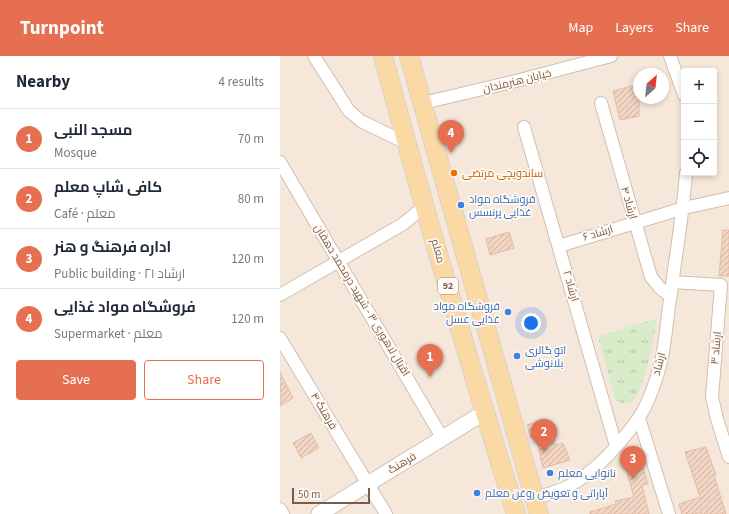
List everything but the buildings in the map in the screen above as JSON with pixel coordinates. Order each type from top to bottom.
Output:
[{"type":"main road","name":"معلم","points":[[383,56],[406,143],[516,514]]},
{"type":"main road","name":"92","points":[[408,56],[537,506]]},
{"type":"main road","points":[[485,412],[509,406]]},
{"type":"street","points":[[314,56],[349,111],[361,121],[406,143]]},
{"type":"street","name":"خیابان هنرمندان","points":[[423,104],[611,56]]},
{"type":"street","points":[[670,56],[681,87]]},
{"type":"street","name":"ارشاد ۴","points":[[601,103],[651,277],[660,288],[670,296]]},
{"type":"street","name":"ارشاد ۲","points":[[524,127],[616,446]]},
{"type":"street","name":"اقبال لاهوری ۳ - شهید درمحمد دهقان","points":[[280,162],[443,438]]},
{"type":"street","name":"ارشاد","points":[[537,506],[591,471],[616,446],[639,418],[650,395],[661,363],[666,335],[670,296],[684,208],[686,176]]},
{"type":"street","name":"ارشاد ۶","points":[[559,246],[634,222],[684,208],[729,198]]},
{"type":"street","points":[[280,295],[403,224],[425,206]]},
{"type":"street","name":"ارشاد ۳","points":[[672,282],[721,285],[712,398],[729,457]]},
{"type":"street","name":"فرهنگ ۴","points":[[280,338],[369,483],[386,514]]},
{"type":"street","name":"فرهنگ","points":[[319,514],[485,412]]},
{"type":"street","points":[[639,418],[669,514]]},
{"type":"street","points":[[280,509],[283,514]]},
{"type":"shaded area","points":[[280,56],[729,56],[729,514],[280,514]]},
{"type":"green space","points":[[656,319],[654,337],[648,363],[636,397],[628,404],[615,400],[598,336]]},
{"type":"place","name":"فروشگاه مواد غذایی","points":[[451,153]]},
{"type":"place","name":"ساندویچی مرتضی","points":[[454,173]]},
{"type":"place","name":"فروشگاه مواد غذایی پرنسس","points":[[461,205]]},
{"type":"place","name":"فروشگاه مواد غذایی عسل","points":[[508,312]]},
{"type":"place","name":"اتو گالری بلانوشی","points":[[517,356]]},
{"type":"place","name":"مسجد النبی","points":[[430,377]]},
{"type":"place","name":"کافی شاپ معلم","points":[[544,452]]},
{"type":"place","name":"نانوایی معلم","points":[[550,473]]},
{"type":"place","name":"اداره فرهنگ و هنر","points":[[633,479]]},
{"type":"place","name":"آپاراتی و تعویض روغن معلم","points":[[477,493]]}]
